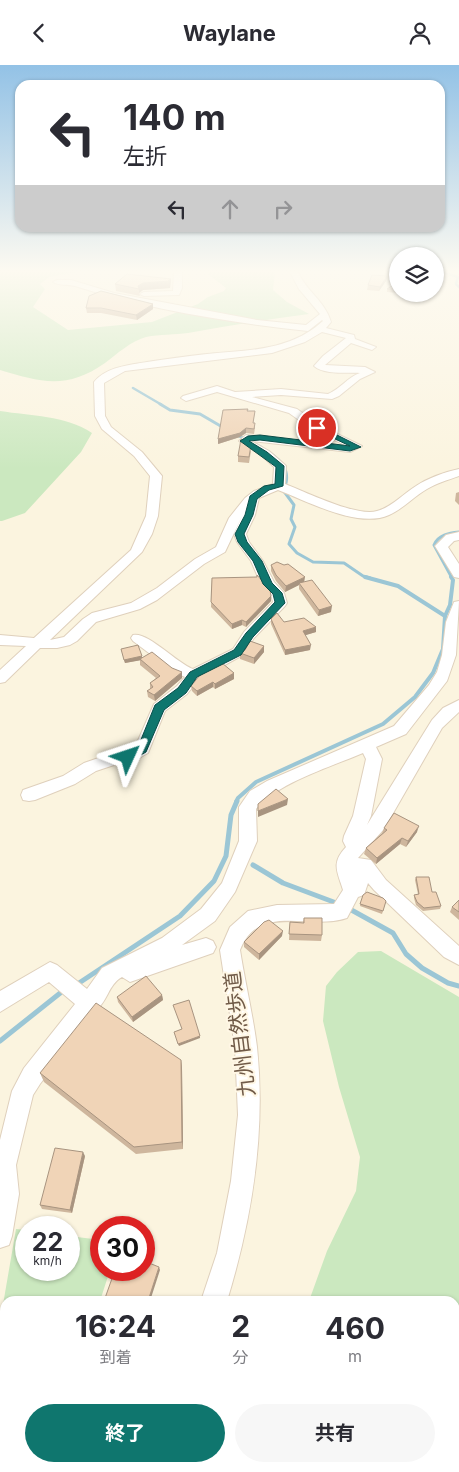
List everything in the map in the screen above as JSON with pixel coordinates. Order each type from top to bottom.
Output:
[{"type":"street","points":[[0,679],[136,552],[147,534],[156,505],[156,476],[138,454],[107,429],[100,416],[98,382],[123,369],[283,347],[308,338]]},
{"type":"street","points":[[234,395],[281,392],[324,397],[334,395],[347,383],[370,372],[365,370],[323,368],[319,366],[326,357],[350,340],[372,347]]},
{"type":"street","points":[[186,398],[217,389],[293,411],[317,428],[357,447],[344,448],[247,439],[280,466],[279,486]]},
{"type":"street","points":[[0,640],[39,643],[67,641],[92,619],[103,614],[129,610],[144,602],[208,555],[221,549],[232,522],[240,509],[267,488],[279,486],[301,496],[373,516],[392,507],[423,486],[459,472]]},
{"type":"street","points":[[29,795],[69,780],[90,767],[116,757],[128,757],[142,749],[159,708],[182,690],[194,675],[238,652],[250,635],[280,603],[278,593],[268,584],[257,561],[243,542],[240,534],[249,515],[253,498]]},
{"type":"street","points":[[459,536],[450,538],[441,546],[459,574]]},
{"type":"street","points":[[0,1236],[8,1176],[3,1158],[24,1091],[32,1076],[89,1003],[109,974],[169,944],[208,915],[229,887],[237,869],[248,841],[247,807],[256,796],[273,785],[400,730],[439,684],[451,651],[452,626],[459,605]]},
{"type":"street","points":[[138,637],[180,669],[194,675]]},
{"type":"street","points":[[347,901],[345,860],[378,824],[437,725],[448,712],[459,705]]},
{"type":"street","points":[[355,847],[352,841],[353,836],[362,816],[374,759],[367,745]]},
{"type":"street","points":[[347,901],[358,889],[359,869],[361,864],[365,865],[380,885],[451,951],[459,955]]},
{"type":"street","name":"九州自然歩道","points":[[220,1296],[243,1181],[249,1115],[246,1047],[230,950],[237,933],[255,917],[277,913],[322,914],[347,901]]},
{"type":"street","points":[[89,1003],[131,973],[172,957],[206,947]]},
{"type":"street","points":[[0,1002],[50,971],[89,1003]]},
{"type":"green space","points":[[0,338],[144,338],[91,372],[66,380],[41,380],[0,370]]},
{"type":"green space","points":[[0,411],[59,419],[82,427],[92,433],[81,452],[25,513],[2,521],[0,521]]},
{"type":"green space","points":[[381,951],[459,997],[459,1296],[311,1296],[327,1251],[356,1191],[360,1157],[339,1087],[323,1021],[326,986],[337,972],[358,952]]},
{"type":"green space","points":[[15,1235],[15,1281],[80,1281],[80,1237],[90,1239],[90,1281],[106,1281],[102,1296],[4,1296]]},
{"type":"building","points":[[248,409],[247,411],[255,411],[254,429],[246,428],[240,433],[218,439],[223,410]]},
{"type":"building","points":[[241,439],[251,445],[249,457],[238,456]]},
{"type":"building","points":[[277,562],[284,565],[288,564],[305,577],[286,586],[276,575],[271,565]]},
{"type":"building","points":[[257,575],[270,590],[271,596],[246,622],[242,620],[232,624],[211,602],[212,578],[257,577]]},
{"type":"building","points":[[312,580],[332,606],[319,610],[299,583]]},
{"type":"building","points":[[277,613],[284,622],[304,618],[316,627],[303,631],[311,645],[285,650],[271,619]]},
{"type":"building","points":[[250,641],[264,646],[254,658],[240,653],[245,650]]},
{"type":"building","points":[[138,645],[142,656],[124,660],[121,649]]},
{"type":"building","points":[[152,652],[172,668],[182,672],[154,695],[147,691],[153,687],[150,683],[160,676],[140,659]]},
{"type":"building","points":[[222,663],[234,673],[215,684],[213,682],[197,691],[191,686],[200,675]]},
{"type":"building","points":[[276,789],[288,799],[258,811],[258,804]]},
{"type":"building","points":[[394,813],[419,826],[408,841],[402,838],[377,858],[366,848],[387,830],[384,828]]},
{"type":"building","points":[[416,877],[429,877],[432,892],[436,892],[441,906],[424,908],[417,902],[414,895],[419,894]]},
{"type":"building","points":[[367,892],[386,901],[383,911],[360,904],[363,895]]},
{"type":"building","points":[[459,900],[459,912],[452,907]]},
{"type":"building","points":[[304,918],[322,918],[322,935],[289,934],[290,922],[304,923]]},
{"type":"building","points":[[269,920],[283,931],[259,954],[244,942],[264,922]]},
{"type":"building","points":[[146,976],[162,995],[132,1017],[117,997]]},
{"type":"building","points":[[189,1000],[200,1036],[178,1044],[174,1032],[182,1029],[173,1005]]},
{"type":"building","points":[[96,1003],[181,1060],[182,1142],[134,1147],[40,1073]]},
{"type":"building","points":[[55,1148],[83,1152],[70,1210],[40,1205]]},
{"type":"building","points":[[155,1265],[159,1267],[155,1279]]},
{"type":"building","points":[[111,1281],[154,1281],[150,1296],[106,1296]]},
{"type":"waterway","points":[[133,388],[162,405]]},
{"type":"waterway","points":[[160,404],[170,410],[200,414],[224,428]]},
{"type":"waterway","points":[[237,435],[261,447]]},
{"type":"waterway","points":[[270,453],[278,459],[285,469],[286,483]]},
{"type":"waterway","points":[[283,490],[294,505],[291,519],[295,527],[289,544],[297,553],[313,562],[344,563],[363,576],[370,578]]},
{"type":"waterway","points":[[452,578],[434,545],[441,537],[459,532]]},
{"type":"waterway","points":[[365,577],[398,586],[445,616]]},
{"type":"waterway","points":[[445,616],[450,605],[453,580],[451,577]]},
{"type":"waterway","points":[[236,802],[256,782],[383,724],[415,697],[433,673],[443,649],[445,616]]},
{"type":"waterway","points":[[76,985],[180,916],[214,881],[226,856],[231,815],[237,801]]},
{"type":"waterway","points":[[253,865],[283,883],[339,904]]},
{"type":"waterway","points":[[346,907],[393,933],[406,954],[422,968],[448,983],[459,986]]},
{"type":"waterway","points":[[0,1041],[64,990]]},
{"type":"route","points":[[128,757],[142,749],[159,708],[182,690],[194,675],[226,660],[238,652],[250,635],[280,603],[278,593],[268,584],[257,561],[243,542],[240,534],[249,515],[253,498],[267,488],[279,486],[280,466],[265,453],[244,441],[250,437],[260,437],[339,448],[350,449],[357,447],[353,443],[317,428]]}]
